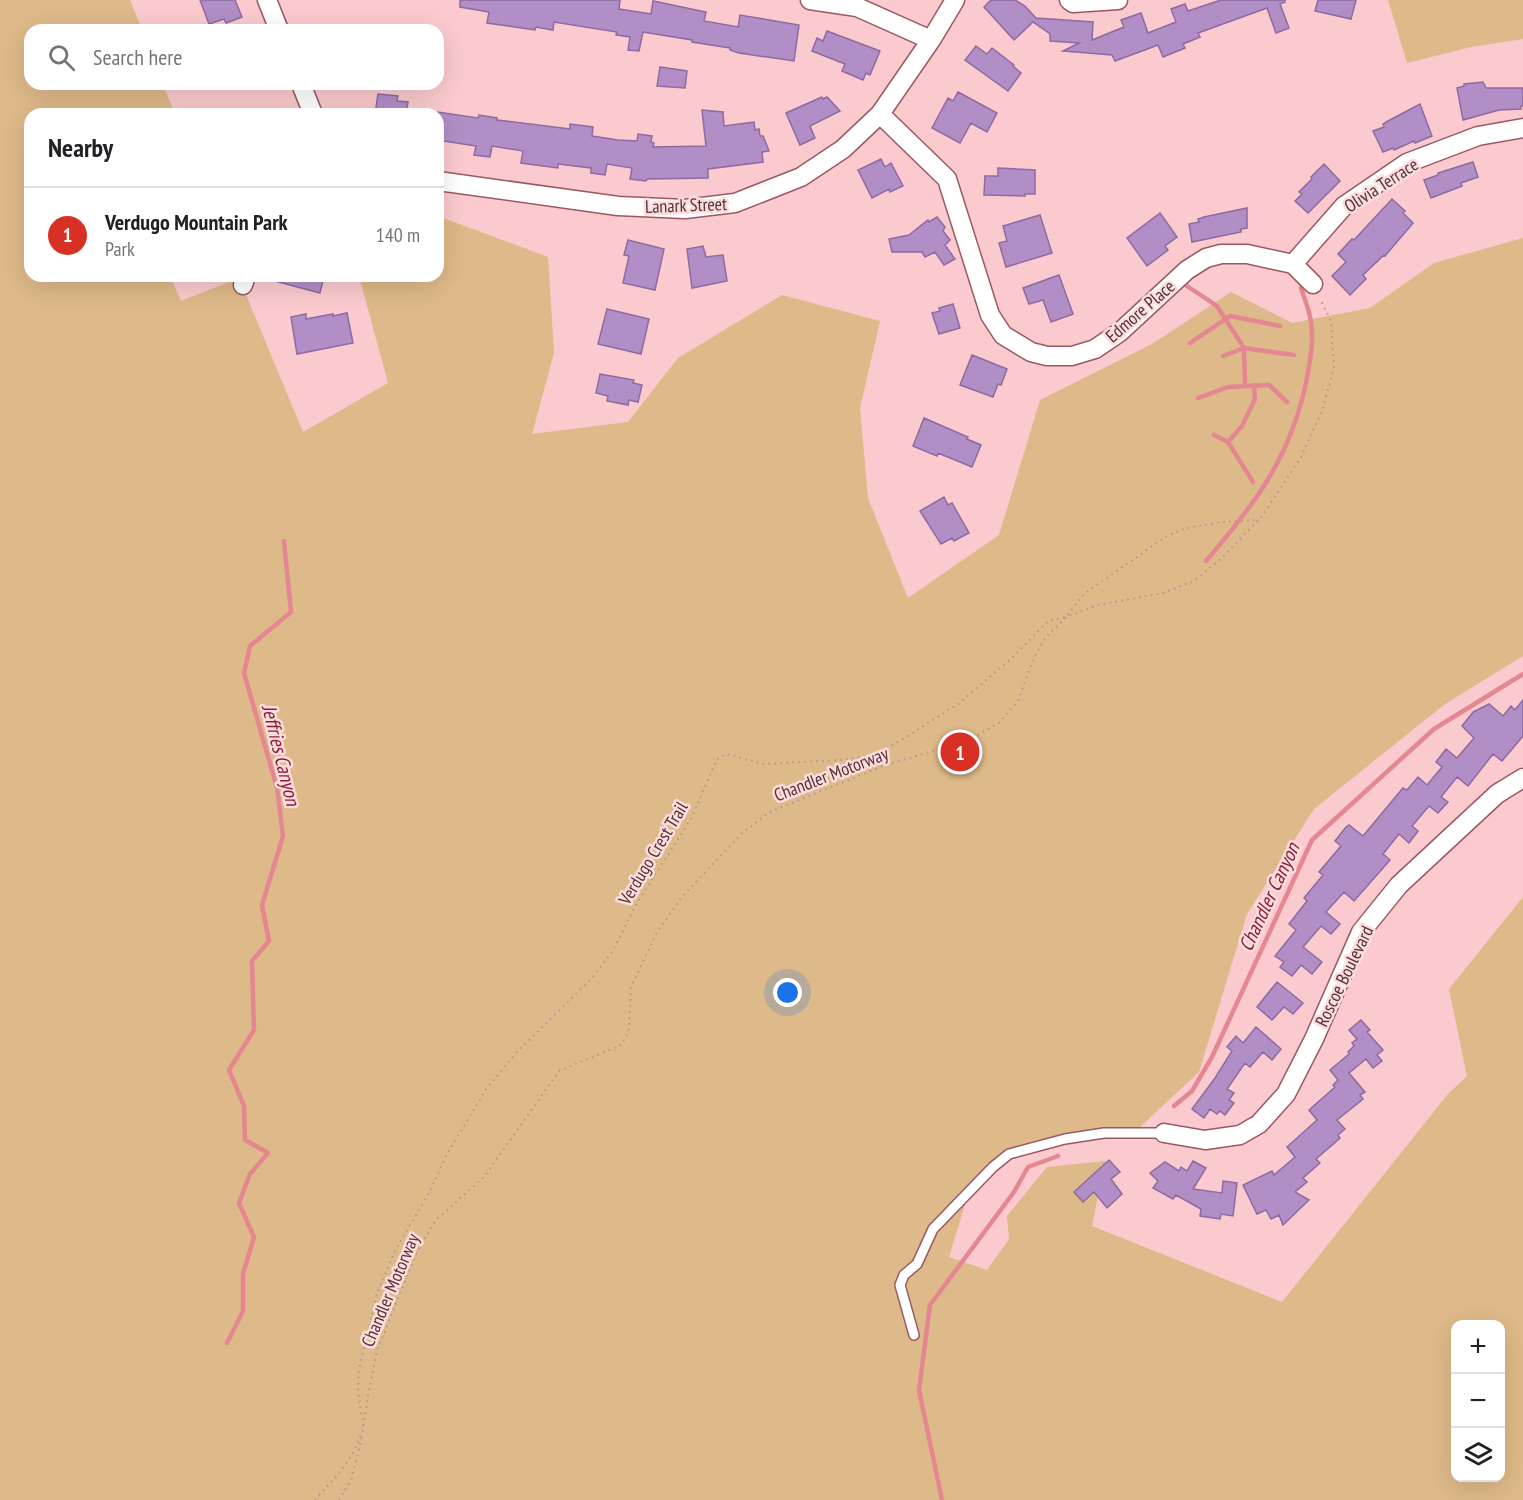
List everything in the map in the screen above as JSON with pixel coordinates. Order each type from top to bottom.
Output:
[{"type":"street","points":[[267,0],[277,24]]},
{"type":"street","points":[[810,0],[857,7],[931,40]]},
{"type":"street","name":"Lanark Street","points":[[444,182],[655,209],[685,209],[735,203],[801,177],[843,149],[880,114],[956,0]]},
{"type":"street","points":[[1069,0],[1073,3],[1118,0]]},
{"type":"street","points":[[303,90],[311,108]]},
{"type":"street","name":"Edmore Place","points":[[880,114],[947,179],[990,315],[1004,336],[1031,352],[1047,356],[1072,356],[1101,346],[1120,332],[1187,270],[1206,258],[1221,254],[1247,254],[1293,264]]},
{"type":"street","name":"Olivia Terrace","points":[[1293,264],[1344,206],[1407,163],[1478,136],[1523,128]]},
{"type":"street","points":[[1293,264],[1313,284]]},
{"type":"street","name":"Roscoe Boulevard","points":[[1164,1133],[1205,1140],[1240,1135],[1259,1124],[1286,1095],[1314,1039],[1361,932],[1399,885],[1497,794],[1523,778]]},
{"type":"lane","points":[[914,1335],[900,1285],[904,1275],[917,1264],[933,1229],[993,1167],[1009,1154],[1065,1139],[1104,1133],[1164,1133]]},
{"type":"path","name":"Chandler Motorway","points":[[315,1500],[352,1455],[363,1430],[377,1351],[417,1251],[436,1220],[484,1177],[559,1071],[621,1045],[629,1031],[631,987],[656,934],[681,898],[742,833],[770,812],[883,766],[969,740],[999,723],[1018,701],[1034,657],[1046,637],[1066,617],[1098,605],[1162,593],[1194,581],[1259,520],[1302,457],[1322,411],[1334,368],[1331,321],[1313,284]]},
{"type":"path","name":"Verdugo Crest Trail","points":[[339,1500],[351,1480],[363,1430],[357,1391],[359,1369],[377,1293],[395,1251],[429,1193],[447,1154],[487,1088],[517,1052],[592,978],[612,952],[637,903],[691,819],[717,759],[726,754],[764,764],[841,760],[874,755],[957,704],[1012,658],[1048,621],[1066,617],[1085,593],[1167,536],[1186,528],[1224,522],[1259,520]]},
{"type":"shaded area","points":[[0,0],[130,0],[140,24],[24,24],[24,90],[165,90],[173,108],[24,108],[24,282],[173,282],[181,301],[229,282],[241,282],[303,432],[388,383],[361,282],[444,282],[444,218],[548,257],[554,353],[532,434],[628,422],[678,358],[782,295],[880,321],[860,408],[868,498],[908,598],[999,535],[1040,400],[1152,344],[1231,292],[1292,323],[1370,308],[1434,263],[1523,238],[1523,656],[1445,704],[1314,809],[1247,914],[1199,1072],[1140,1127],[1030,1142],[1016,1149],[970,1188],[949,1257],[987,1270],[1009,1239],[1007,1216],[1047,1167],[1105,1161],[1092,1226],[1282,1302],[1448,1094],[1467,1076],[1449,989],[1523,897],[1523,1500],[0,1500]]},
{"type":"shaded area","points":[[1388,0],[1523,0],[1523,39],[1471,47],[1407,63]]},
{"type":"building","points":[[200,0],[235,0],[242,17],[226,23],[224,19],[209,24]]},
{"type":"building","points":[[460,0],[620,0],[619,9],[651,14],[653,1],[706,12],[704,21],[738,27],[740,15],[799,25],[794,61],[739,53],[730,48],[643,32],[639,51],[628,50],[630,37],[616,35],[617,32],[554,22],[553,30],[536,27],[535,30],[487,23],[489,12],[460,7]]},
{"type":"building","points":[[991,0],[1015,0],[1025,6],[1036,18],[1093,22],[1092,40],[1124,27],[1121,20],[1141,13],[1148,33],[1176,22],[1171,9],[1185,4],[1188,11],[1221,0],[1285,0],[1280,4],[1289,28],[1276,33],[1267,8],[1198,33],[1200,37],[1183,44],[1185,48],[1163,57],[1158,45],[1115,61],[1112,55],[1063,51],[1079,43],[1050,41],[1050,34],[1033,22],[1014,40],[984,7]]},
{"type":"building","points":[[1318,0],[1356,0],[1351,19],[1315,11]]},
{"type":"building","points":[[827,31],[880,51],[870,75],[866,73],[863,80],[842,71],[845,64],[812,51],[817,38],[823,41]]},
{"type":"building","points":[[976,46],[987,54],[992,48],[1021,73],[1008,91],[965,60]]},
{"type":"building","points":[[660,67],[687,71],[685,88],[657,86]]},
{"type":"building","points":[[1483,82],[1486,88],[1523,88],[1523,106],[1521,109],[1499,110],[1463,120],[1457,88],[1464,84]]},
{"type":"building","points":[[958,92],[997,113],[987,132],[971,123],[960,143],[932,128],[948,98],[953,101]]},
{"type":"building","points":[[378,94],[398,96],[397,101],[408,102],[407,108],[376,108]]},
{"type":"building","points":[[822,97],[823,99],[827,97],[840,111],[810,126],[815,138],[800,145],[786,113]]},
{"type":"building","points":[[1420,104],[1432,136],[1383,152],[1373,131],[1384,127],[1383,124]]},
{"type":"building","points":[[702,110],[723,112],[724,126],[754,122],[755,130],[759,129],[760,136],[763,136],[769,151],[762,152],[763,162],[708,169],[708,178],[647,179],[646,181],[630,179],[632,168],[607,164],[605,175],[591,173],[591,168],[558,164],[558,168],[521,163],[523,151],[492,146],[490,157],[474,155],[476,146],[444,141],[444,113],[478,118],[479,115],[497,118],[497,120],[570,129],[570,124],[593,127],[592,136],[618,140],[637,141],[638,134],[652,136],[653,147],[706,146]]},
{"type":"building","points":[[881,159],[885,167],[891,163],[903,186],[890,192],[889,189],[872,198],[858,170]]},
{"type":"building","points":[[1473,162],[1478,177],[1431,198],[1424,180]]},
{"type":"building","points":[[1324,164],[1340,181],[1308,213],[1295,201],[1302,194],[1299,192]]},
{"type":"building","points":[[998,168],[1035,170],[1035,194],[1025,194],[1025,196],[984,195],[985,176],[998,176]]},
{"type":"building","points":[[1392,199],[1405,211],[1403,213],[1413,223],[1385,256],[1363,275],[1366,279],[1350,295],[1332,276],[1346,262],[1338,254]]},
{"type":"building","points":[[1247,208],[1247,228],[1241,229],[1241,232],[1192,242],[1189,224],[1199,222],[1198,219],[1204,217]]},
{"type":"building","points":[[1160,213],[1177,237],[1165,246],[1168,250],[1147,266],[1127,238]]},
{"type":"building","points":[[1040,215],[1052,253],[1006,267],[999,243],[1007,241],[1003,226]]},
{"type":"building","points":[[937,217],[945,227],[943,231],[950,240],[945,245],[955,259],[944,265],[935,252],[925,257],[922,252],[892,252],[889,239],[909,235],[928,220],[929,222]]},
{"type":"building","points":[[628,240],[664,249],[655,290],[623,283],[629,256],[624,255]]},
{"type":"building","points":[[703,246],[706,257],[723,255],[727,281],[692,288],[687,249]]},
{"type":"building","points":[[1059,275],[1073,314],[1051,322],[1043,300],[1029,304],[1023,288]]},
{"type":"building","points":[[279,282],[323,282],[320,293]]},
{"type":"building","points":[[953,304],[960,328],[939,334],[932,313],[940,311],[939,308]]},
{"type":"building","points":[[607,309],[649,319],[641,354],[598,344]]},
{"type":"building","points":[[347,313],[353,343],[297,354],[291,317],[306,314],[306,319]]},
{"type":"building","points":[[972,355],[1007,369],[993,397],[960,385]]},
{"type":"building","points":[[600,374],[634,380],[633,383],[642,385],[638,402],[629,400],[628,405],[607,401],[608,396],[596,393]]},
{"type":"building","points":[[924,418],[981,445],[972,467],[913,446]]},
{"type":"building","points":[[944,497],[948,505],[952,503],[969,533],[954,541],[952,538],[941,544],[920,511]]},
{"type":"building","points":[[1523,700],[1523,736],[1502,761],[1493,754],[1468,786],[1457,777],[1441,797],[1448,802],[1438,813],[1429,806],[1412,826],[1418,831],[1409,843],[1399,834],[1383,854],[1390,860],[1354,901],[1344,892],[1326,912],[1340,924],[1331,934],[1321,926],[1303,947],[1322,962],[1312,974],[1301,965],[1292,976],[1280,967],[1284,962],[1275,956],[1296,930],[1289,924],[1307,901],[1304,898],[1323,875],[1319,872],[1341,846],[1335,841],[1346,827],[1349,825],[1363,836],[1403,788],[1407,790],[1418,777],[1427,785],[1442,767],[1436,762],[1446,749],[1457,758],[1474,738],[1462,726],[1473,712],[1489,704],[1503,716],[1511,706],[1515,710]]},
{"type":"building","points":[[1277,982],[1303,1003],[1293,1014],[1284,1007],[1272,1020],[1257,1007]]},
{"type":"building","points":[[1361,1020],[1370,1030],[1367,1032],[1383,1050],[1377,1055],[1382,1061],[1373,1068],[1366,1059],[1349,1073],[1365,1092],[1360,1095],[1363,1099],[1337,1120],[1345,1129],[1338,1135],[1340,1138],[1316,1159],[1320,1163],[1303,1178],[1307,1182],[1295,1192],[1309,1200],[1283,1225],[1279,1215],[1271,1219],[1266,1210],[1257,1214],[1243,1185],[1272,1171],[1274,1175],[1295,1157],[1287,1147],[1317,1120],[1309,1110],[1335,1087],[1333,1085],[1338,1080],[1330,1070],[1349,1054],[1348,1052],[1354,1046],[1352,1043],[1357,1039],[1349,1030]]},
{"type":"building","points":[[1256,1027],[1281,1049],[1272,1060],[1263,1052],[1250,1067],[1245,1063],[1227,1089],[1234,1093],[1229,1100],[1234,1103],[1225,1115],[1220,1111],[1217,1114],[1210,1109],[1204,1118],[1192,1109],[1232,1051],[1227,1047],[1236,1036],[1243,1043]]},
{"type":"building","points":[[1109,1160],[1120,1172],[1111,1179],[1122,1194],[1107,1208],[1094,1192],[1083,1202],[1074,1192]]},
{"type":"building","points":[[1193,1161],[1206,1168],[1193,1189],[1222,1193],[1223,1181],[1237,1183],[1233,1216],[1221,1214],[1220,1219],[1200,1216],[1201,1209],[1176,1195],[1173,1199],[1153,1188],[1158,1181],[1150,1173],[1165,1162],[1179,1171],[1181,1167],[1187,1171]]},
{"type":"waterway","points":[[1181,282],[1217,306],[1244,348],[1245,385]]},
{"type":"waterway","points":[[1206,561],[1255,499],[1291,434],[1306,383],[1312,339],[1310,316],[1301,288]]},
{"type":"waterway","points":[[1190,343],[1230,316],[1280,326]]},
{"type":"waterway","points":[[1223,356],[1244,348],[1294,355]]},
{"type":"waterway","points":[[1228,442],[1242,426],[1255,399],[1254,385]]},
{"type":"waterway","points":[[1198,398],[1228,387],[1269,385],[1287,402]]},
{"type":"waterway","points":[[1214,435],[1228,442],[1253,482]]},
{"type":"waterway","name":"Jeffries Canyon","points":[[227,1343],[243,1311],[243,1274],[254,1237],[239,1203],[250,1174],[268,1153],[245,1140],[244,1106],[229,1070],[254,1030],[252,961],[269,941],[262,905],[283,836],[277,788],[244,673],[250,646],[291,612],[284,541]]},
{"type":"waterway","name":"Chandler Canyon","points":[[1174,1106],[1192,1091],[1212,1057],[1312,840],[1434,729],[1523,674]]},
{"type":"waterway","name":"Chandler Canyon","points":[[942,1500],[919,1390],[930,1305],[1014,1192],[1028,1167],[1058,1156]]},
{"type":"place","name":"Verdugo Mountain Park","points":[[960,752]]}]
